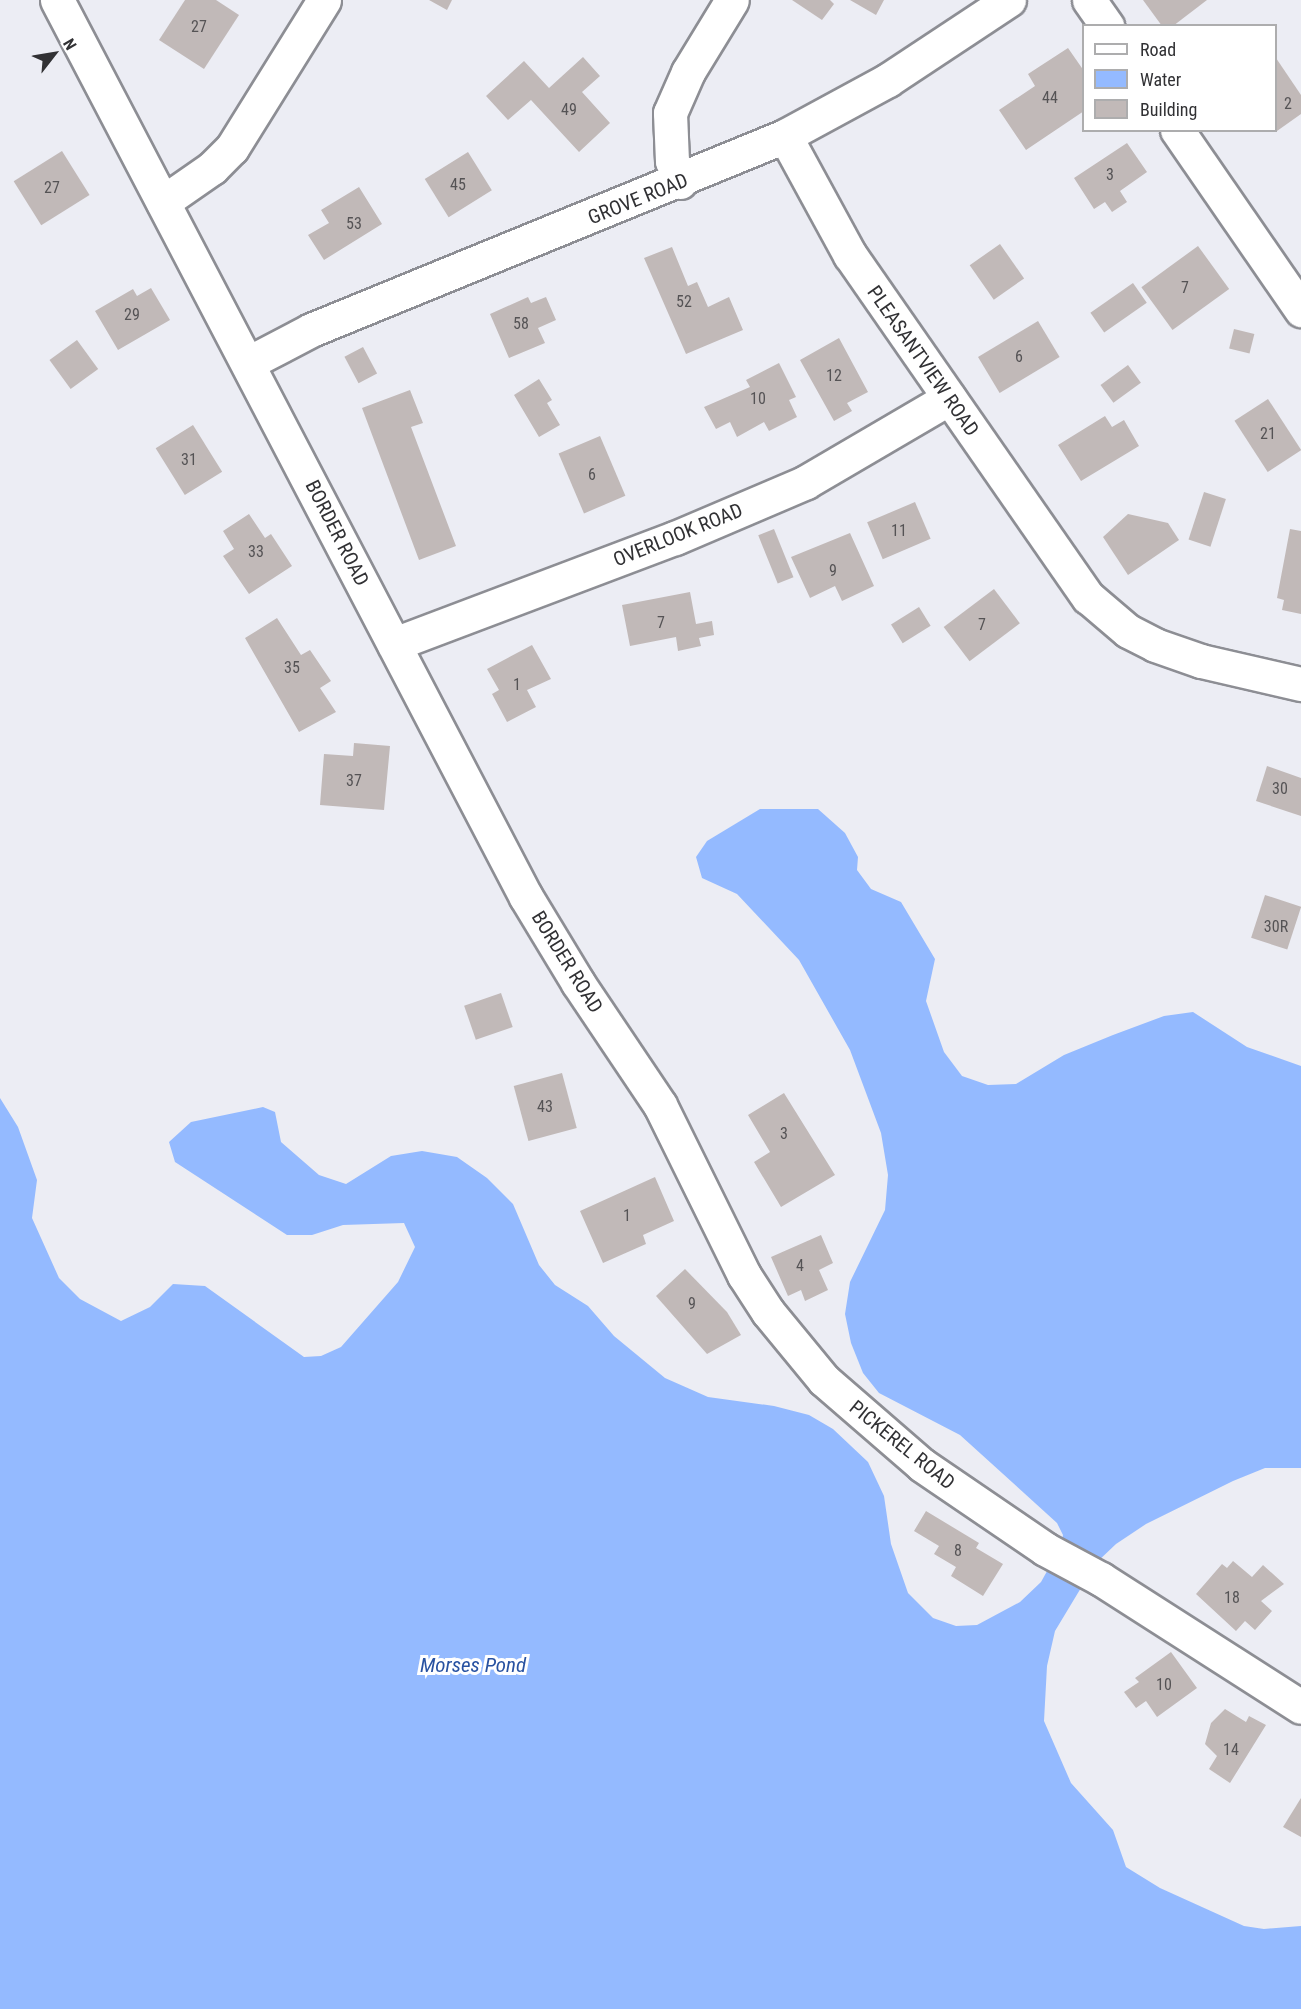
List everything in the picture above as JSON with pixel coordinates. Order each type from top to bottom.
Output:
[{"type":"street","name":"BORDER ROAD","points":[[57,0],[531,906],[630,1059]]},
{"type":"street","points":[[163,202],[212,168],[232,148],[324,0]]},
{"type":"street","points":[[680,182],[671,152],[670,113],[688,72],[732,0]]},
{"type":"street","name":"GROVE ROAD","points":[[248,363],[311,330],[680,182],[785,136],[888,81],[1009,0]]},
{"type":"street","points":[[1089,0],[1106,24]]},
{"type":"street","points":[[1178,132],[1301,310]]},
{"type":"street","name":"PLEASANTVIEW ROAD","points":[[785,136],[850,255],[1072,579],[1104,613],[1155,645],[1201,661],[1301,684]]},
{"type":"street","name":"OVERLOOK ROAD","points":[[394,644],[675,538],[806,482],[949,398]]},
{"type":"street","name":"PICKEREL ROAD","points":[[630,1059],[685,1149],[744,1275],[796,1350],[856,1410],[922,1465],[1046,1550],[1101,1579],[1301,1707]]},
{"type":"water","name":"Morses Pond","points":[[760,809],[818,809],[845,833],[858,857],[857,870],[871,889],[901,902],[935,959],[926,1001],[944,1052],[962,1076],[988,1085],[1016,1084],[1064,1055],[1113,1035],[1164,1016],[1193,1012],[1247,1047],[1301,1066],[1301,1468],[1265,1468],[1233,1481],[1146,1524],[1116,1544],[1096,1563],[1055,1631],[1047,1666],[1044,1721],[1071,1783],[1113,1830],[1126,1867],[1160,1888],[1244,1926],[1264,1929],[1301,1926],[1301,2009],[0,2009],[0,1098],[18,1127],[37,1180],[32,1218],[59,1278],[80,1299],[121,1321],[150,1307],[173,1284],[205,1286],[304,1357],[321,1356],[341,1347],[398,1282],[415,1247],[404,1223],[343,1225],[312,1235],[287,1235],[175,1162],[169,1142],[191,1122],[263,1107],[275,1112],[281,1142],[319,1175],[346,1184],[391,1156],[422,1151],[457,1157],[487,1178],[513,1204],[539,1265],[555,1285],[588,1306],[614,1336],[665,1378],[708,1397],[774,1406],[809,1415],[833,1429],[868,1462],[884,1496],[891,1544],[908,1593],[933,1618],[956,1626],[977,1625],[1020,1602],[1041,1582],[1061,1546],[1063,1535],[1057,1523],[960,1435],[879,1393],[863,1373],[851,1343],[845,1314],[850,1282],[885,1210],[888,1175],[881,1133],[850,1050],[799,960],[737,894],[702,878],[696,857],[707,841]]},
{"type":"building","points":[[185,0],[216,0],[239,15],[204,69],[159,40]]},
{"type":"building","points":[[429,0],[452,0],[447,10]]},
{"type":"building","points":[[792,0],[830,0],[834,4],[822,20]]},
{"type":"building","points":[[850,0],[884,0],[876,15]]},
{"type":"building","points":[[1143,0],[1207,0],[1176,24],[1161,24]]},
{"type":"building","points":[[1068,48],[1082,68],[1082,112],[1026,150],[999,110],[1035,86],[1028,74]]},
{"type":"building","points":[[583,57],[600,76],[582,92],[610,123],[579,152],[531,100],[508,120],[486,96],[524,61],[549,88]]},
{"type":"building","points":[[1277,59],[1301,95],[1301,114],[1277,131]]},
{"type":"building","points":[[1127,143],[1147,172],[1120,191],[1127,202],[1112,212],[1105,202],[1094,209],[1074,178]]},
{"type":"building","points":[[62,151],[90,195],[41,225],[14,181]]},
{"type":"building","points":[[468,152],[492,190],[449,217],[425,179]]},
{"type":"building","points":[[359,187],[382,224],[324,260],[308,235],[329,223],[321,210]]},
{"type":"building","points":[[1000,244],[1024,278],[994,300],[970,265]]},
{"type":"building","points":[[1198,246],[1229,289],[1173,330],[1141,287]]},
{"type":"building","points":[[672,247],[688,286],[697,282],[708,307],[729,297],[743,330],[686,354],[644,258]]},
{"type":"building","points":[[1133,283],[1147,303],[1104,332],[1090,313]]},
{"type":"building","points":[[151,288],[170,320],[118,350],[95,311],[133,289],[137,296]]},
{"type":"building","points":[[528,297],[531,303],[546,297],[556,320],[538,328],[545,343],[509,358],[490,314]]},
{"type":"building","points":[[1038,321],[1060,357],[1000,393],[978,357]]},
{"type":"building","points":[[1234,329],[1254,334],[1250,353],[1229,348]]},
{"type":"building","points":[[839,338],[868,392],[847,403],[852,411],[834,421],[800,360]]},
{"type":"building","points":[[77,340],[98,369],[71,389],[49,360]]},
{"type":"building","points":[[363,347],[377,373],[359,383],[344,357]]},
{"type":"building","points":[[779,363],[796,397],[789,400],[797,417],[769,431],[764,422],[737,437],[730,422],[716,429],[704,407],[750,387],[746,380]]},
{"type":"building","points":[[1128,365],[1141,383],[1113,403],[1100,385]]},
{"type":"building","points":[[539,379],[552,400],[547,403],[560,425],[539,437],[514,395]]},
{"type":"building","points":[[410,390],[423,423],[411,427],[456,546],[419,560],[362,408]]},
{"type":"building","points":[[1268,399],[1301,450],[1268,472],[1234,421]]},
{"type":"building","points":[[1105,416],[1112,427],[1124,420],[1139,446],[1081,481],[1058,445]]},
{"type":"building","points":[[193,425],[222,472],[185,495],[156,448]]},
{"type":"building","points":[[600,436],[625,496],[584,513],[559,454]]},
{"type":"building","points":[[1204,492],[1226,499],[1210,547],[1189,540]]},
{"type":"building","points":[[915,502],[931,539],[883,559],[867,522]]},
{"type":"building","points":[[249,514],[265,538],[271,534],[292,566],[249,594],[223,556],[234,549],[223,531]]},
{"type":"building","points":[[1128,514],[1168,523],[1179,540],[1128,575],[1103,537]]},
{"type":"building","points":[[774,529],[793,577],[778,584],[758,535]]},
{"type":"building","points":[[1290,529],[1301,531],[1301,614],[1282,610],[1284,600],[1277,598]]},
{"type":"building","points":[[850,533],[874,586],[842,601],[835,586],[810,598],[791,557]]},
{"type":"building","points":[[994,589],[1020,623],[970,661],[944,627]]},
{"type":"building","points":[[690,592],[696,624],[712,621],[714,635],[699,638],[701,646],[678,651],[676,637],[630,646],[622,605]]},
{"type":"building","points":[[919,607],[931,626],[903,643],[891,624]]},
{"type":"building","points":[[277,618],[301,655],[310,650],[331,681],[320,688],[336,712],[299,732],[245,638]]},
{"type":"building","points":[[532,645],[551,679],[527,690],[536,707],[507,722],[492,694],[499,690],[487,669]]},
{"type":"building","points":[[354,743],[390,746],[384,810],[320,805],[324,754],[353,756]]},
{"type":"building","points":[[1267,766],[1301,778],[1301,816],[1256,801]]},
{"type":"building","points":[[1265,895],[1301,907],[1287,950],[1251,938]]},
{"type":"building","points":[[501,993],[513,1027],[476,1040],[464,1006]]},
{"type":"building","points":[[562,1073],[577,1128],[528,1141],[514,1086]]},
{"type":"building","points":[[784,1093],[835,1175],[781,1207],[754,1162],[770,1152],[748,1115]]},
{"type":"building","points":[[655,1177],[674,1221],[643,1235],[646,1244],[603,1263],[580,1211]]},
{"type":"building","points":[[821,1235],[833,1263],[819,1270],[828,1290],[805,1301],[801,1290],[788,1296],[771,1257]]},
{"type":"building","points":[[685,1269],[727,1312],[741,1335],[707,1354],[656,1296]]},
{"type":"building","points":[[926,1511],[979,1543],[976,1548],[1003,1564],[983,1596],[951,1576],[956,1567],[934,1554],[939,1546],[914,1531]]},
{"type":"building","points":[[1233,1561],[1252,1577],[1263,1565],[1284,1584],[1261,1601],[1272,1611],[1255,1630],[1245,1621],[1236,1631],[1196,1594],[1222,1564],[1227,1568]]},
{"type":"building","points":[[1171,1652],[1197,1688],[1157,1717],[1146,1701],[1136,1708],[1124,1692],[1139,1682],[1135,1678]]},
{"type":"building","points":[[1225,1709],[1246,1722],[1249,1716],[1266,1725],[1230,1783],[1209,1769],[1217,1756],[1205,1744],[1211,1723]]},
{"type":"building","points":[[1301,1798],[1301,1837],[1283,1827]]}]
